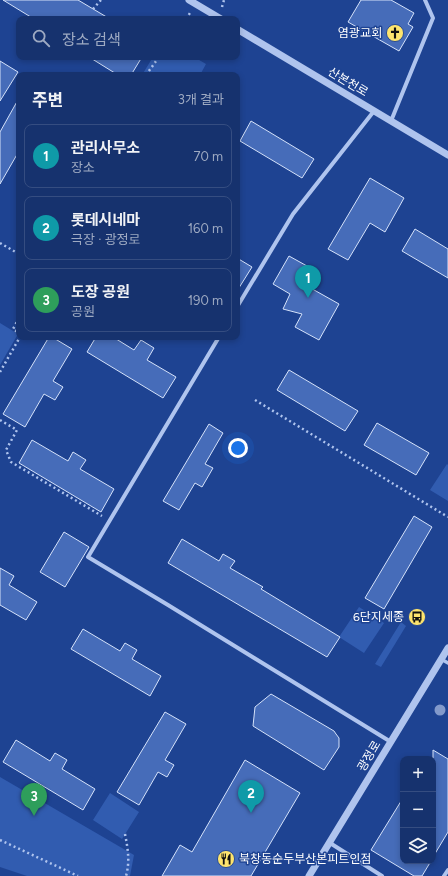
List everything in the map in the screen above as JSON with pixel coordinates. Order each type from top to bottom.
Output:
[{"type":"street","points":[[189,0],[215,16]]},
{"type":"street","points":[[391,121],[433,18],[425,0]]},
{"type":"street","name":"산본천로","points":[[240,31],[448,155]]},
{"type":"street","points":[[240,302],[292,214],[374,111]]},
{"type":"street","points":[[217,340],[88,557],[391,742]]},
{"type":"street","name":"광정로","points":[[309,876],[448,648]]},
{"type":"street","points":[[441,659],[448,663]]},
{"type":"street","points":[[330,843],[382,876]]},
{"type":"street","points":[[444,876],[448,870]]},
{"type":"path","points":[[93,9],[101,0]]},
{"type":"path","points":[[148,72],[157,60]]},
{"type":"path","points":[[0,243],[16,252]]},
{"type":"path","points":[[0,372],[18,340]]},
{"type":"path","points":[[255,400],[448,517]]},
{"type":"path","points":[[0,420],[17,430],[6,450],[10,462],[109,520]]},
{"type":"path","points":[[125,834],[128,850],[126,876]]},
{"type":"path","points":[[0,840],[78,876]]},
{"type":"shaded area","points":[[151,60],[199,60],[206,64],[202,72],[144,72]]},
{"type":"shaded area","points":[[0,323],[16,333],[16,337],[0,365]]},
{"type":"shaded area","points":[[447,464],[448,465],[448,501],[430,490]]},
{"type":"shaded area","points":[[359,607],[384,623],[364,653],[339,637]]},
{"type":"shaded area","points":[[401,622],[406,626],[381,667],[375,664]]},
{"type":"shaded area","points":[[0,777],[134,855],[130,876],[27,876],[0,867]]},
{"type":"shaded area","points":[[110,793],[139,812],[122,839],[93,820]]},
{"type":"building","points":[[3,0],[78,0],[105,16],[29,16]]},
{"type":"building","points":[[361,0],[391,0],[414,13],[408,24],[413,27],[399,51],[348,22]]},
{"type":"building","points":[[94,60],[140,60],[133,72],[113,72]]},
{"type":"building","points":[[0,61],[18,72],[16,72],[16,75],[0,101]]},
{"type":"building","points":[[16,103],[16,156],[0,184],[0,132]]},
{"type":"building","points":[[251,121],[314,159],[302,178],[240,141]]},
{"type":"building","points":[[370,178],[404,198],[385,232],[370,223],[348,260],[328,249]]},
{"type":"building","points":[[415,229],[448,249],[448,278],[402,251]]},
{"type":"building","points":[[289,256],[316,271],[307,286],[339,304],[319,340],[295,327],[302,314],[283,309],[290,294],[273,284]]},
{"type":"building","points":[[240,260],[252,267],[240,286]]},
{"type":"building","points":[[47,340],[57,340],[72,349],[53,381],[63,387],[55,400],[44,394],[25,427],[3,414]]},
{"type":"building","points":[[94,340],[118,340],[134,350],[141,340],[154,348],[147,360],[176,377],[163,398],[87,352]]},
{"type":"building","points":[[289,370],[358,411],[345,431],[277,390]]},
{"type":"building","points":[[377,423],[429,453],[416,475],[364,445]]},
{"type":"building","points":[[209,424],[223,433],[205,464],[213,468],[202,487],[195,483],[179,510],[163,501]]},
{"type":"building","points":[[32,440],[68,461],[73,452],[86,460],[80,469],[114,489],[101,512],[19,463]]},
{"type":"building","points":[[414,516],[432,527],[384,609],[365,598]]},
{"type":"building","points":[[64,532],[89,547],[65,587],[40,572]]},
{"type":"building","points":[[182,539],[219,561],[223,554],[235,561],[230,568],[263,587],[261,589],[340,637],[327,657],[168,563]]},
{"type":"building","points":[[0,568],[14,576],[9,585],[37,602],[26,620],[0,605]]},
{"type":"building","points":[[83,629],[120,651],[125,643],[137,650],[132,659],[161,676],[150,696],[71,649]]},
{"type":"building","points":[[271,694],[334,731],[339,738],[339,747],[324,770],[253,726],[255,707]]},
{"type":"building","points":[[165,712],[186,724],[165,760],[174,765],[167,777],[158,772],[139,805],[117,792]]},
{"type":"building","points":[[16,740],[50,761],[55,753],[67,760],[62,769],[95,789],[83,810],[3,762]]},
{"type":"building","points":[[433,750],[448,759],[448,832],[436,852],[436,756],[433,756]]},
{"type":"building","points":[[245,760],[300,793],[251,876],[162,876],[180,845],[192,852]]},
{"type":"building","points":[[400,803],[400,864],[429,864],[422,876],[414,876],[371,850]]},
{"type":"place","name":"염광교회","points":[[395,33]]},
{"type":"place","name":"관리사무소","points":[[308,298]]},
{"type":"place","name":"6단지세종","points":[[417,617]]},
{"type":"place","name":"롯데시네마","points":[[251,813]]},
{"type":"place","name":"도장 공원","points":[[34,816]]},
{"type":"place","name":"북창동순두부산본피트인점","points":[[226,859]]}]
